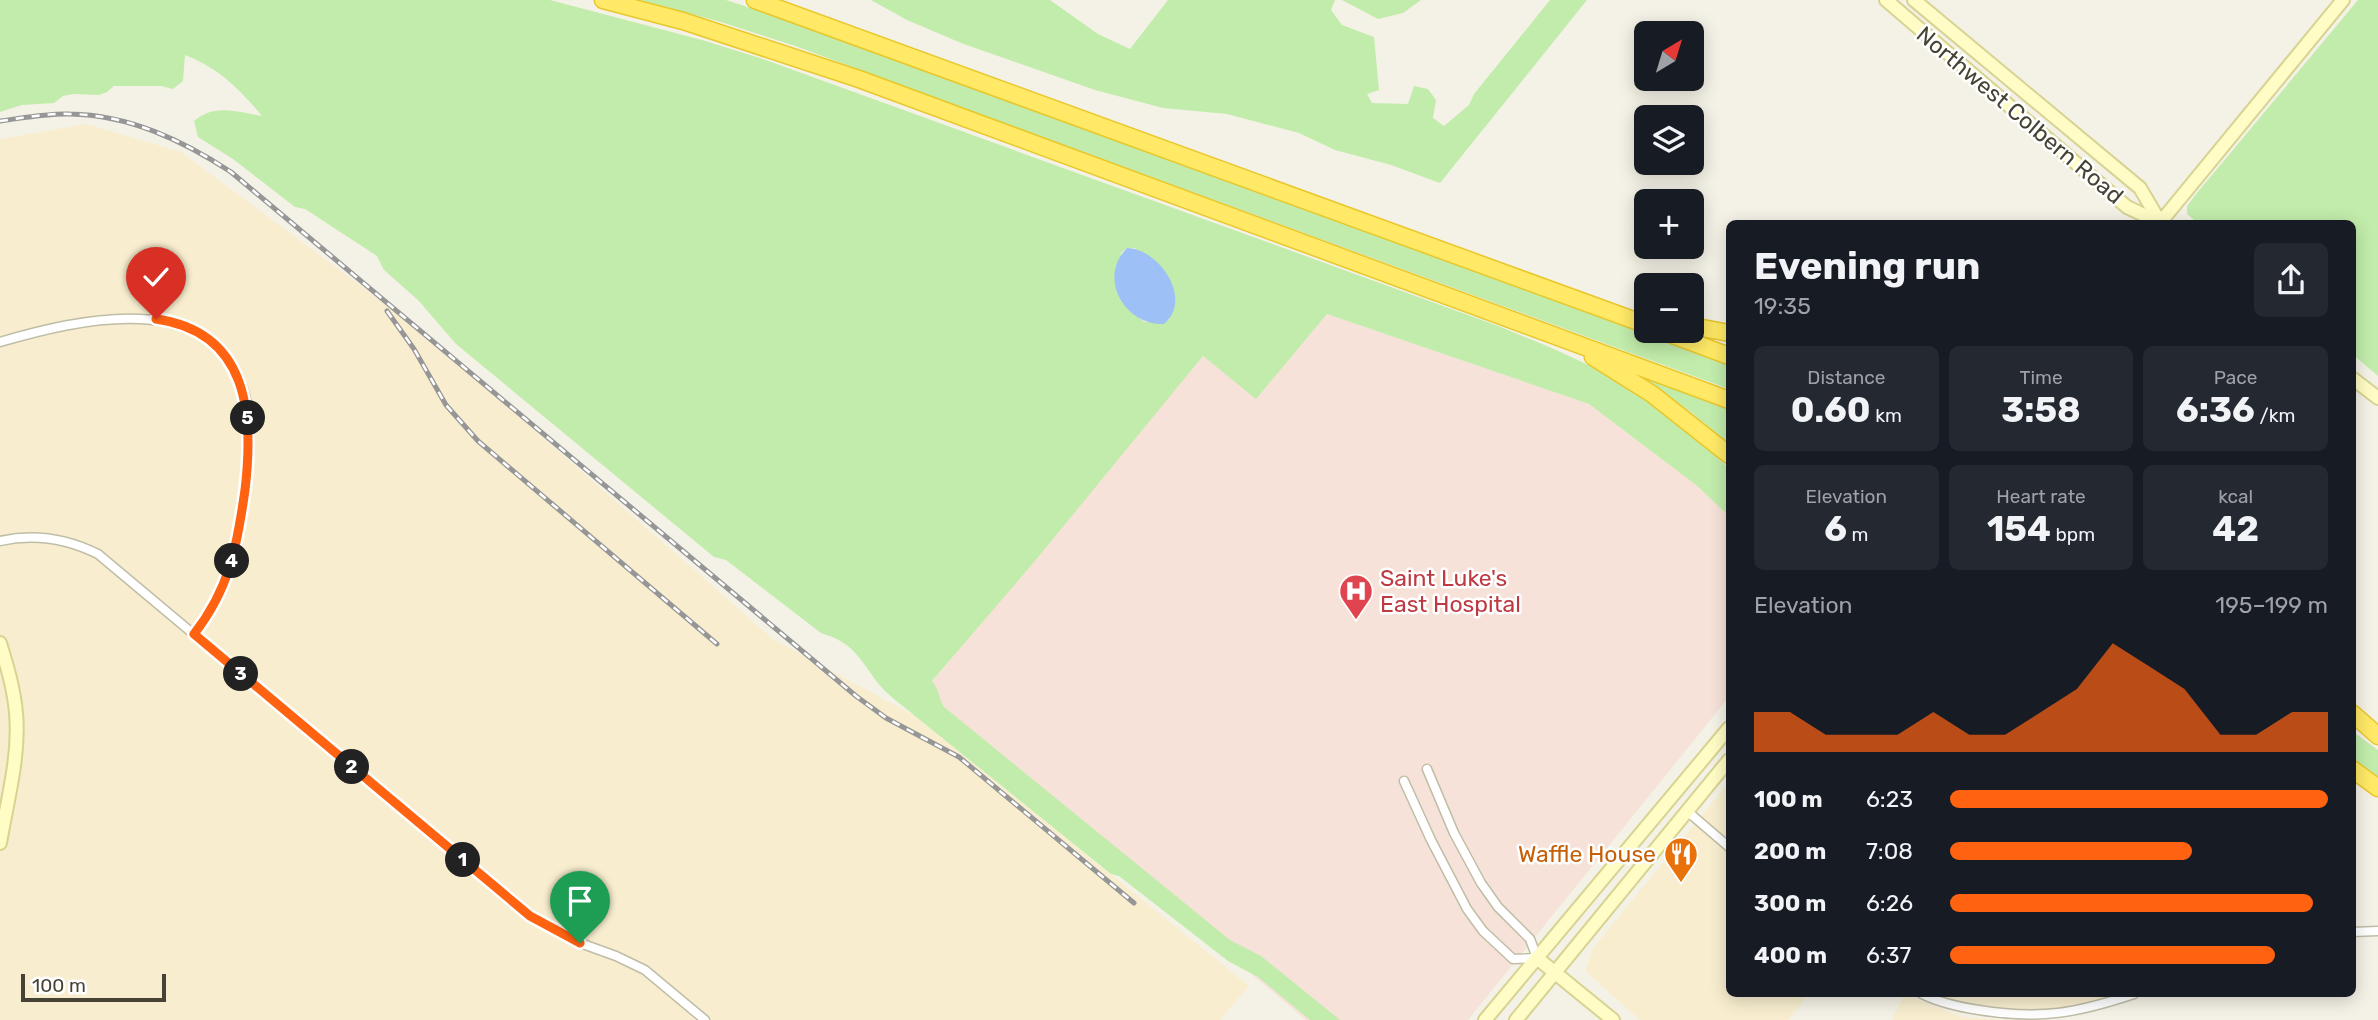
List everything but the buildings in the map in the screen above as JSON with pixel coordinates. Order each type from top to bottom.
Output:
[{"type":"highway","points":[[603,0],[683,21],[859,79],[1726,399]]},
{"type":"highway","points":[[755,0],[1634,320]]},
{"type":"highway","points":[[1594,305],[1634,314]]},
{"type":"highway","points":[[1532,326],[1593,357],[1633,382],[1726,453]]},
{"type":"highway","points":[[1704,328],[1726,332]]},
{"type":"highway","points":[[1694,343],[1726,355]]},
{"type":"highway","points":[[2356,717],[2378,738]]},
{"type":"highway","points":[[2356,724],[2378,738]]},
{"type":"highway","points":[[2356,772],[2378,788]]},
{"type":"main road","name":"Northwest Colbern Road","points":[[1886,0],[2127,206],[2155,220]]},
{"type":"main road","name":"Northwest Colbern Road","points":[[1914,0],[2140,188],[2159,220]]},
{"type":"main road","points":[[2163,220],[2343,0]]},
{"type":"main road","points":[[2356,382],[2376,399]]},
{"type":"main road","points":[[0,643],[11,678],[16,713],[13,763],[0,843]]},
{"type":"main road","points":[[1485,1020],[1726,732]]},
{"type":"main road","points":[[1516,1020],[1726,764]]},
{"type":"main road","points":[[1537,958],[1613,1020]]},
{"type":"street","points":[[0,342],[56,326],[97,321],[156,319],[183,325],[201,335],[217,348],[233,368],[245,396],[249,428],[249,460],[243,507],[232,565],[221,594],[194,634]]},
{"type":"street","points":[[0,541],[19,537],[43,537],[88,549],[108,561],[530,916],[580,943],[645,970],[705,1020]]},
{"type":"street","points":[[1404,781],[1467,909],[1483,930],[1513,958],[1537,958],[1530,939],[1498,907],[1481,883],[1454,833],[1427,769]]},
{"type":"street","points":[[1687,811],[1726,844]]},
{"type":"street","points":[[2356,932],[2378,931]]},
{"type":"street","points":[[1930,997],[1956,1006],[2047,1018],[2091,1009],[2125,997]]},
{"type":"shaded area","points":[[86,124],[181,152],[419,329],[773,639],[915,716],[1249,986],[1220,1020],[0,1020],[0,139]]},
{"type":"shaded area","name":"Saint Luke's East Hospital","points":[[1327,314],[1589,404],[1696,485],[1726,513],[1726,701],[1468,1020],[1306,1020],[921,695],[1203,356],[1256,398]]},
{"type":"shaded area","points":[[1726,786],[1726,997],[1806,997],[1789,1020],[1640,1020],[1585,971],[1593,948]]},
{"type":"shaded area","points":[[1903,997],[1912,997],[1962,1017],[2003,1020],[1892,1020]]},
{"type":"shaded area","points":[[1926,997],[2121,997],[2047,1016],[1956,1006]]},
{"type":"green space","points":[[0,0],[550,0],[763,59],[1501,327],[1558,351],[1629,388],[1726,465],[1726,513],[1696,485],[1589,404],[1327,314],[1256,399],[1203,356],[1034,562],[932,681],[944,707],[1230,940],[1261,956],[1340,1020],[1310,1020],[1258,977],[1228,961],[1119,876],[1111,874],[896,701],[852,649],[821,633],[726,560],[714,557],[456,344],[418,300],[384,270],[377,256],[305,209],[295,207],[233,159],[198,137],[194,121],[210,112],[226,110],[262,116],[218,72],[185,55],[183,81],[173,89],[161,86],[114,86],[99,95],[73,94],[63,96],[54,103],[22,105],[0,112]],"holes":[[[1127,248],[1135,248],[1174,306],[1169,320],[1145,322],[1126,306],[1118,293],[1121,253]]]},
{"type":"green space","points":[[640,0],[726,0],[808,27],[1634,328],[1634,343],[1674,343],[1726,362],[1726,388],[795,46]]},
{"type":"green space","points":[[871,0],[1050,0],[1098,34],[1130,49],[1168,0],[1335,0],[1331,10],[1342,25],[1374,37],[1379,90],[1367,94],[1372,103],[1408,104],[1414,86],[1428,89],[1436,100],[1433,118],[1444,126],[1469,105],[1474,94],[1550,0],[1587,0],[1440,183],[1391,165],[1335,150],[1299,133],[1227,114],[1163,108],[1095,90],[961,43],[907,20]]},
{"type":"green space","points":[[1342,0],[1421,0],[1403,13],[1378,19]]},
{"type":"green space","points":[[2358,0],[2378,0],[2378,376],[2356,357],[2356,220],[2194,220],[2187,214],[2187,206]]},
{"type":"green space","points":[[1632,371],[1726,406],[1726,441],[1692,413]]},
{"type":"green space","points":[[2356,734],[2378,750],[2378,780],[2356,764]]},
{"type":"water","points":[[1127,248],[1150,256],[1160,265],[1174,289],[1172,314],[1164,324],[1150,323],[1138,317],[1127,309],[1120,298],[1115,286],[1115,273],[1118,260]]},
{"type":"railway","points":[[0,121],[61,114],[113,119],[154,131],[231,172],[856,696],[886,718],[959,757],[1134,903]]},
{"type":"railway","points":[[387,311],[414,349],[446,405],[478,441],[717,644]]},
{"type":"place","name":"Saint Luke's East Hospital","points":[[1356,621]]},
{"type":"place","name":"Waffle House","points":[[1681,884]]},
{"type":"route","points":[[156,319],[183,325],[217,348],[233,368],[247,407],[249,460],[232,565],[221,594],[194,634],[530,916],[580,943]]}]
